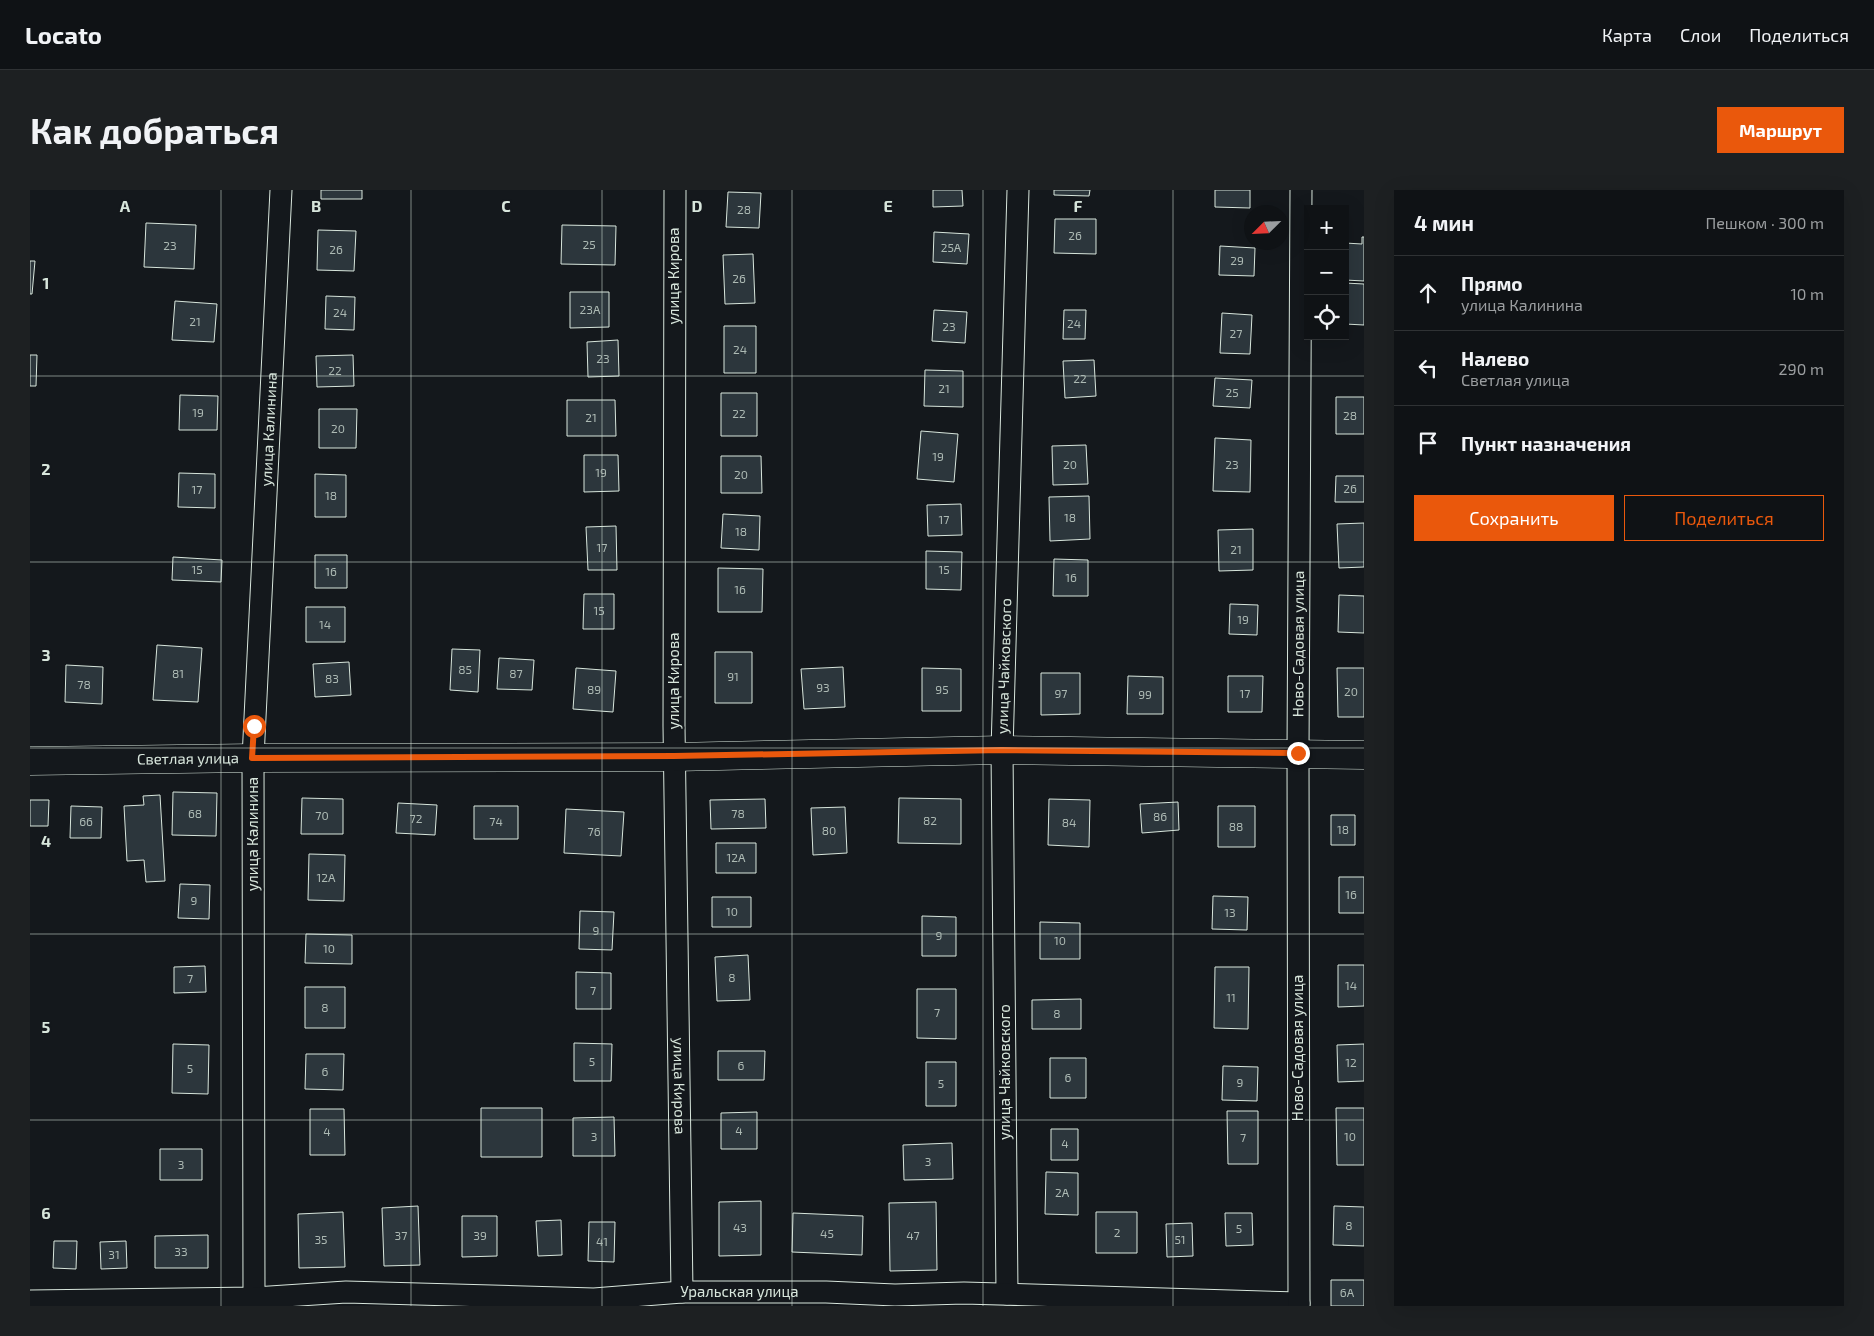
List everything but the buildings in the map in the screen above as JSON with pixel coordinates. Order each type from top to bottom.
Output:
[{"type":"main road","name":"Светлая улица","points":[[30,761],[674,756],[1002,750],[1364,755]]},
{"type":"street","name":"улица Калинина","points":[[254,1298],[252,758],[281,190]]},
{"type":"street","name":"улица Кирова","points":[[675,190],[674,756],[682,1292]]},
{"type":"street","name":"улица Чайковского","points":[[1007,1294],[1002,750],[1018,190]]},
{"type":"street","name":"Ново-Садовая улица","points":[[1299,1305],[1298,753],[1302,190]]},
{"type":"street","name":"Уральская улица","points":[[30,1301],[254,1298],[346,1292],[594,1300],[682,1292],[826,1292],[894,1295],[1007,1294],[1299,1305]]},
{"type":"route","points":[[254,726],[252,758],[674,756],[1002,750],[1298,753]]}]
